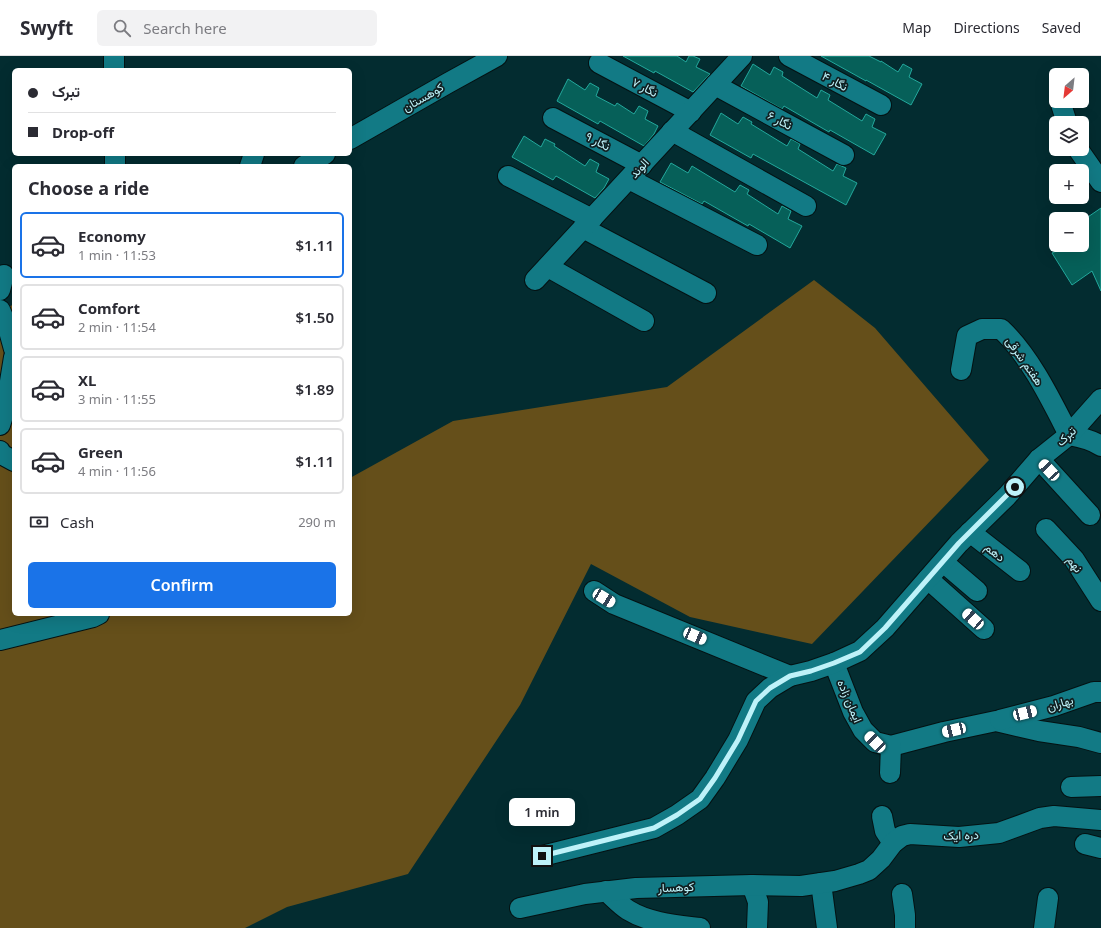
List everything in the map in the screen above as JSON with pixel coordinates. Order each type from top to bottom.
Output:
[{"type":"street","points":[[114,56],[114,68]]},
{"type":"street","name":"کوهستان","points":[[352,138],[496,56]]},
{"type":"street","name":"نگار ۴","points":[[789,56],[881,105]]},
{"type":"street","name":"الوند","points":[[644,321],[542,273],[691,112],[736,58]]},
{"type":"street","name":"نگار ۷","points":[[600,63],[691,112]]},
{"type":"street","name":"نگار ۶","points":[[715,85],[844,155]]},
{"type":"street","name":"نگار ۹","points":[[553,118],[635,172],[757,245]]},
{"type":"street","points":[[672,131],[806,206]]},
{"type":"street","points":[[308,164],[322,156]]},
{"type":"street","points":[[1083,156],[1101,182]]},
{"type":"street","points":[[508,176],[706,293]]},
{"type":"street","points":[[0,310],[12,342]]},
{"type":"street","name":"هفتم شرقی","points":[[961,370],[966,336],[982,329],[1001,329],[1012,339],[1042,385],[1069,434]]},
{"type":"street","points":[[0,425],[6,406],[12,370]]},
{"type":"street","name":"تبرک","points":[[542,856],[654,828],[677,815],[700,799],[715,778],[738,740],[756,701],[770,688],[790,676],[811,671],[860,652],[885,628],[959,543],[1007,496],[1039,460],[1069,434],[1101,399]]},
{"type":"street","points":[[1069,434],[1097,443],[1101,446]]},
{"type":"street","points":[[0,451],[1,454],[12,460]]},
{"type":"street","points":[[1039,460],[1090,515]]},
{"type":"street","name":"نهم","points":[[1046,529],[1074,559],[1101,601]]},
{"type":"street","name":"دهم","points":[[970,532],[1020,571]]},
{"type":"street","points":[[943,562],[977,591]]},
{"type":"street","points":[[928,579],[984,629]]},
{"type":"street","points":[[594,592],[614,604],[790,676]]},
{"type":"street","points":[[0,640],[95,616]]},
{"type":"street","name":"ایمان زاده","points":[[834,663],[853,712],[863,730],[875,742],[891,746]]},
{"type":"street","name":"بهاران","points":[[996,720],[1054,706],[1094,692],[1101,692]]},
{"type":"street","points":[[890,773],[891,746],[996,720],[1039,731],[1079,737],[1101,743]]},
{"type":"street","points":[[1071,787],[1101,786]]},
{"type":"street","points":[[882,816],[885,831],[903,832]]},
{"type":"street","name":"دره ایک","points":[[903,832],[959,837],[999,832],[1040,818],[1054,816],[1101,820]]},
{"type":"street","points":[[827,928],[828,882],[869,870],[881,859],[903,832]]},
{"type":"street","name":"کوهسار","points":[[520,908],[585,894],[636,888],[752,885],[801,886],[828,882]]},
{"type":"street","points":[[752,885],[758,902],[757,928]]},
{"type":"street","points":[[606,891],[627,910],[648,919],[700,928]]},
{"type":"street","points":[[902,894],[905,928]]},
{"type":"street","points":[[1044,928],[1048,898]]},
{"type":"shaded area","points":[[814,280],[875,328],[989,460],[812,644],[690,617],[591,564],[520,705],[408,874],[287,907],[245,928],[0,928],[0,312],[12,305],[12,616],[352,616],[352,477],[453,421],[667,387]]},
{"type":"building","points":[[623,56],[677,56],[686,62],[689,56],[693,56],[700,59],[696,67],[710,74],[693,92],[655,71],[654,73]]},
{"type":"building","points":[[821,56],[869,56],[881,61],[898,72],[903,64],[912,69],[909,77],[922,84],[911,105]]},
{"type":"building","points":[[753,64],[770,75],[774,67],[783,72],[782,76],[817,98],[821,90],[830,95],[828,100],[862,121],[866,114],[875,119],[872,127],[886,134],[874,155],[830,130],[829,132],[784,106],[782,109],[741,86]]},
{"type":"building","points":[[568,79],[585,90],[590,83],[599,88],[596,96],[615,106],[617,103],[634,114],[639,106],[648,111],[645,119],[658,126],[654,134],[644,146],[600,121],[598,124],[557,101]]},
{"type":"building","points":[[721,113],[738,124],[743,117],[752,122],[751,124],[787,146],[791,139],[800,144],[798,149],[833,171],[837,164],[846,168],[843,176],[857,183],[846,205],[753,154],[751,158],[710,135]]},
{"type":"building","points":[[524,136],[541,147],[545,139],[555,144],[554,146],[585,166],[590,159],[599,164],[596,172],[609,179],[604,188],[595,198],[556,176],[553,180],[512,157]]},
{"type":"building","points":[[671,163],[688,173],[692,166],[735,192],[740,185],[749,190],[747,194],[778,214],[782,206],[791,211],[788,219],[802,226],[790,248],[749,224],[748,226],[704,201],[702,204],[660,182]]},
{"type":"building","points":[[1101,208],[1101,291],[1092,271],[1072,285],[1052,253],[1089,252],[1089,216]]},
{"type":"route","points":[[542,856],[654,828],[677,815],[700,799],[715,778],[738,740],[749,720],[756,701],[770,688],[790,676],[811,671],[860,652],[885,628],[959,543],[1015,487]]}]
